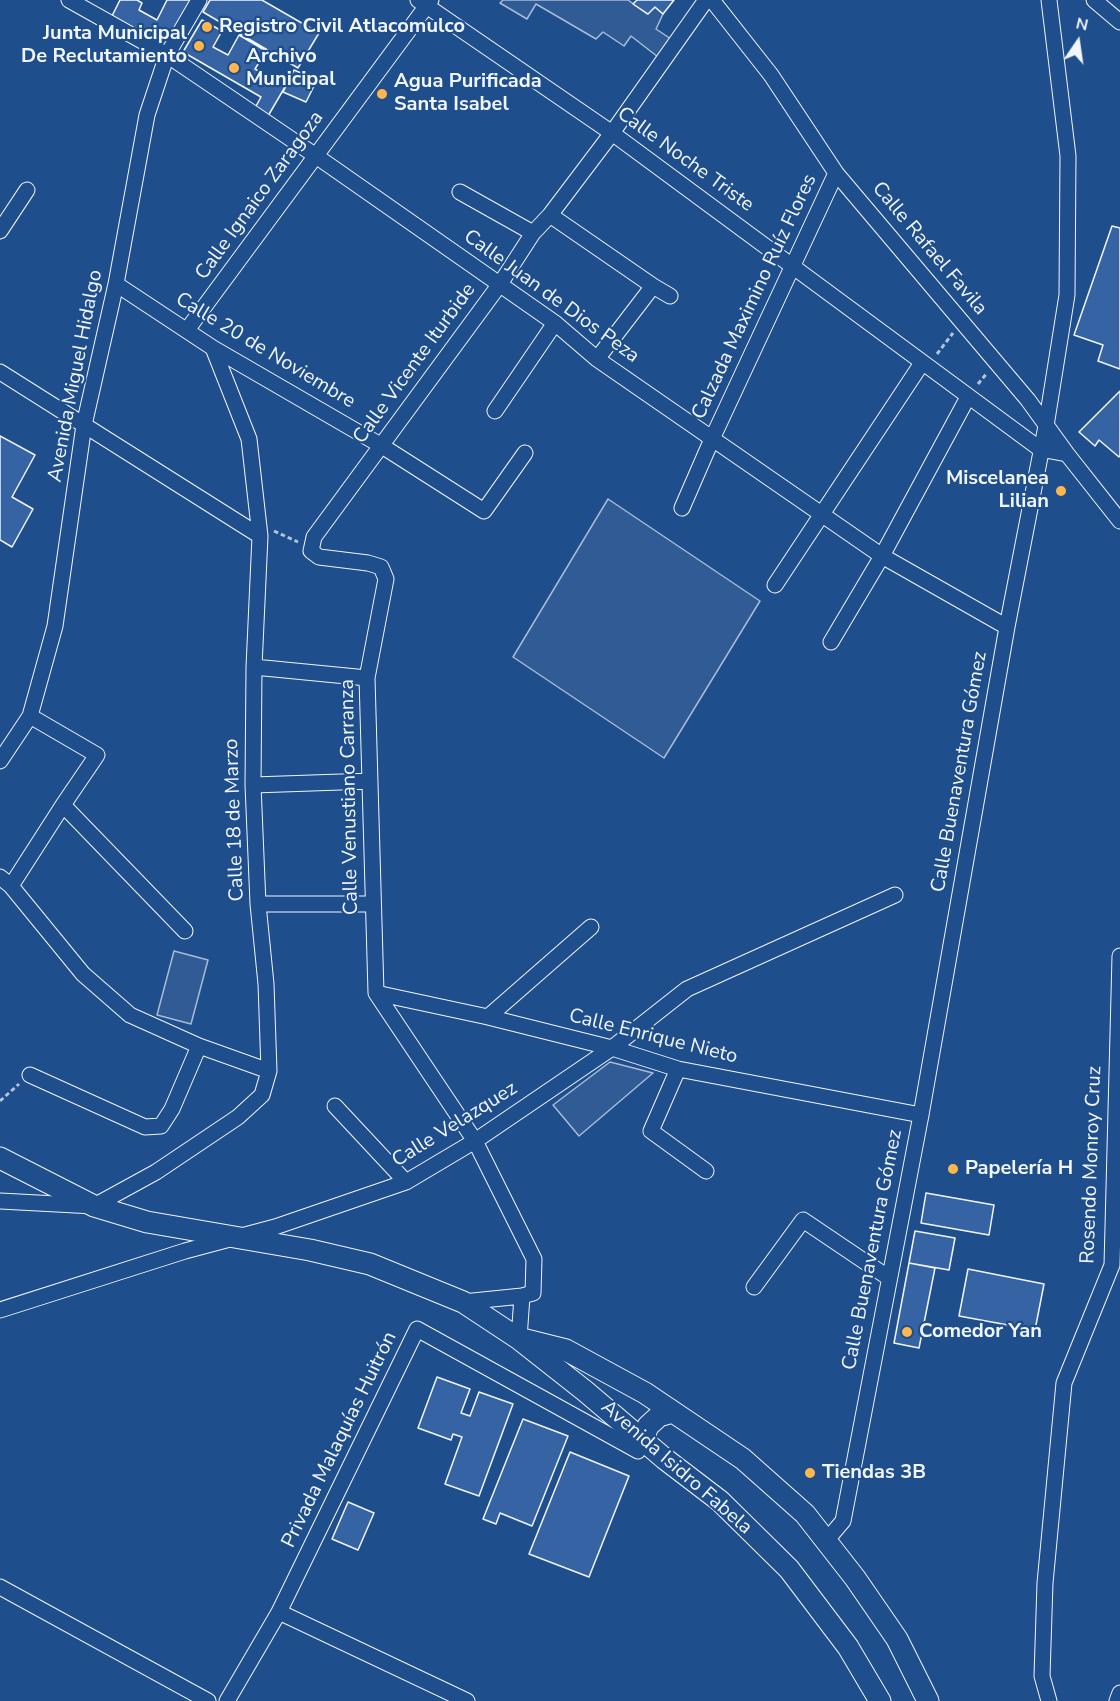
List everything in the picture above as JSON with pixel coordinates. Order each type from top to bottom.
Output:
[{"type":"main road","name":"Avenida Isidro Fabela","points":[[0,1158],[94,1206],[147,1222],[310,1250],[370,1264],[463,1302],[519,1339],[720,1501],[789,1569],[848,1647],[880,1701]]},
{"type":"main road","name":"Avenida Isidro Fabela","points":[[519,1339],[566,1350],[645,1394],[743,1459],[806,1514],[855,1578],[897,1639],[928,1701]]},
{"type":"main road","points":[[643,1440],[648,1426],[659,1416],[674,1412]]},
{"type":"street","name":"Calle Juan de Dios Peza","points":[[69,0],[167,56],[316,156],[555,323],[597,359],[882,556],[1007,627]]},
{"type":"street","name":"Avenida Miguel Hidalgo","points":[[0,761],[30,716],[55,626],[84,425],[116,284],[147,115],[167,56],[199,0]]},
{"type":"street","name":"Calle Vicente Iturbide","points":[[312,549],[314,537],[500,284],[533,233],[550,215],[612,133],[706,0]]},
{"type":"street","name":"Calle Rafael Favila","points":[[712,0],[771,75],[836,173],[1028,400],[1120,521]]},
{"type":"street","name":"Calle Buenaventura Gómez","points":[[826,1541],[843,1521],[921,1115],[1007,627],[1046,426],[1067,295],[1068,167],[1049,0]]},
{"type":"street","points":[[1094,0],[1120,22]]},
{"type":"street","name":"Calle Noche Triste","points":[[425,2],[612,133],[794,265],[1040,449],[1067,454]]},
{"type":"street","name":"Calle Ignaico Zaragoza","points":[[187,330],[316,156],[425,2]]},
{"type":"street","name":"Calzada Maximino Ruíz Flores","points":[[682,508],[836,173]]},
{"type":"street","points":[[0,231],[27,190]]},
{"type":"street","points":[[460,192],[533,233]]},
{"type":"street","points":[[550,215],[670,296]]},
{"type":"street","name":"Calle 20 de Noviembre","points":[[116,284],[213,348],[382,446],[484,511],[525,453]]},
{"type":"street","points":[[597,359],[653,286]]},
{"type":"street","points":[[495,411],[555,323]]},
{"type":"street","name":"Calle 18 de Marzo","points":[[94,1206],[156,1172],[238,1117],[262,1095],[269,1071],[266,984],[258,904],[253,785],[259,530],[249,439],[213,348]]},
{"type":"street","points":[[775,585],[925,365]]},
{"type":"street","points":[[0,372],[259,530]]},
{"type":"street","points":[[831,642],[882,556],[968,397]]},
{"type":"street","name":"Calle Venustiano Carranza","points":[[312,549],[319,557],[368,563],[381,567],[386,579],[367,678],[376,993]]},
{"type":"street","points":[[254,667],[367,678]]},
{"type":"street","points":[[30,716],[98,755],[6,882],[83,974],[130,1015],[199,1046],[269,1071]]},
{"type":"street","points":[[253,785],[370,781]]},
{"type":"street","points":[[63,805],[185,931]]},
{"type":"street","name":"Calle Velazquez","points":[[0,1310],[185,1251],[275,1227],[406,1182],[475,1141],[612,1048],[687,989],[895,895]]},
{"type":"street","points":[[258,904],[374,904]]},
{"type":"street","points":[[488,1017],[591,927]]},
{"type":"street","name":"Rosendo Monroy Cruz","points":[[1049,1701],[1042,1676],[1045,1583],[1064,1383],[1113,1265],[1120,956]]},
{"type":"street","points":[[376,993],[475,1141],[534,1259],[533,1293],[463,1302]]},
{"type":"street","name":"Calle Enrique Nieto","points":[[376,993],[488,1017],[612,1048],[678,1069],[921,1115]]},
{"type":"street","points":[[30,1075],[145,1127],[161,1126],[172,1109],[199,1046]]},
{"type":"street","points":[[678,1069],[651,1131],[706,1171]]},
{"type":"street","points":[[335,1106],[406,1182]]},
{"type":"street","points":[[0,1201],[94,1206]]},
{"type":"street","points":[[754,1287],[803,1220],[889,1278]]},
{"type":"street","points":[[519,1339],[522,1296]]},
{"type":"street","name":"Privada Malaquías Huitrón","points":[[279,1612],[417,1329],[638,1450],[643,1440]]},
{"type":"street","points":[[0,1587],[208,1701]]},
{"type":"street","points":[[227,1701],[279,1612],[467,1701]]},
{"type":"street","points":[[1117,1701],[1120,1693]]},
{"type":"path","points":[[925,365],[955,329]]},
{"type":"path","points":[[259,530],[312,549]]},
{"type":"path","points":[[0,1101],[30,1075]]},
{"type":"shaded area","points":[[503,0],[628,0],[647,14],[655,7],[663,14],[656,29],[671,39],[658,57],[631,36],[624,46],[603,32],[596,39],[536,4],[527,19],[500,3]]},
{"type":"shaded area","points":[[608,499],[760,601],[664,758],[513,657]]},
{"type":"shaded area","points":[[174,951],[208,960],[191,1024],[157,1015]]},
{"type":"shaded area","points":[[610,1062],[653,1073],[579,1136],[553,1105]]},
{"type":"building","points":[[120,0],[137,0],[142,3],[139,10],[157,20],[167,0],[192,0],[167,47],[111,18]]},
{"type":"building","points":[[210,0],[262,0],[319,33],[298,68],[203,12]]},
{"type":"building","points":[[637,0],[674,0],[663,14],[655,7],[648,14],[633,4]]},
{"type":"building","points":[[202,20],[222,31],[213,47],[228,55],[239,35],[266,51],[255,69],[285,87],[268,116],[255,108],[261,97],[183,52]]},
{"type":"building","points":[[294,70],[317,80],[306,102],[283,92]]},
{"type":"building","points":[[1112,226],[1120,228],[1120,369],[1098,361],[1103,345],[1074,335]]},
{"type":"building","points":[[1120,391],[1119,457],[1099,440],[1095,446],[1079,432]]},
{"type":"building","points":[[0,436],[35,455],[12,497],[33,509],[12,547],[0,540]]},
{"type":"building","points":[[926,1193],[994,1205],[989,1235],[921,1223]]},
{"type":"building","points":[[915,1231],[955,1238],[949,1270],[909,1263]]},
{"type":"building","points":[[909,1263],[935,1268],[919,1348],[894,1343]]},
{"type":"building","points":[[968,1269],[1044,1284],[1035,1330],[959,1316]]},
{"type":"building","points":[[437,1377],[470,1389],[461,1413],[470,1416],[479,1392],[513,1404],[479,1496],[445,1484],[462,1437],[453,1434],[451,1440],[418,1428]]},
{"type":"building","points":[[523,1419],[568,1436],[532,1526],[500,1513],[496,1524],[483,1519]]},
{"type":"building","points":[[570,1452],[629,1476],[589,1577],[529,1554]]},
{"type":"building","points":[[348,1502],[374,1513],[358,1550],[332,1539]]},
{"type":"place","name":"Registro Civil Atlacomulco","points":[[207,27]]},
{"type":"place","name":"Junta Municipal De Reclutamiento","points":[[199,46]]},
{"type":"place","name":"Archivo Municipal","points":[[234,68]]},
{"type":"place","name":"Agua Purificada Santa Isabel","points":[[382,94]]},
{"type":"place","name":"Miscelanea Lilian","points":[[1061,491]]},
{"type":"place","name":"Papelería H","points":[[953,1169]]},
{"type":"place","name":"Comedor Yan","points":[[907,1332]]},
{"type":"place","name":"Tiendas 3B","points":[[810,1473]]}]
